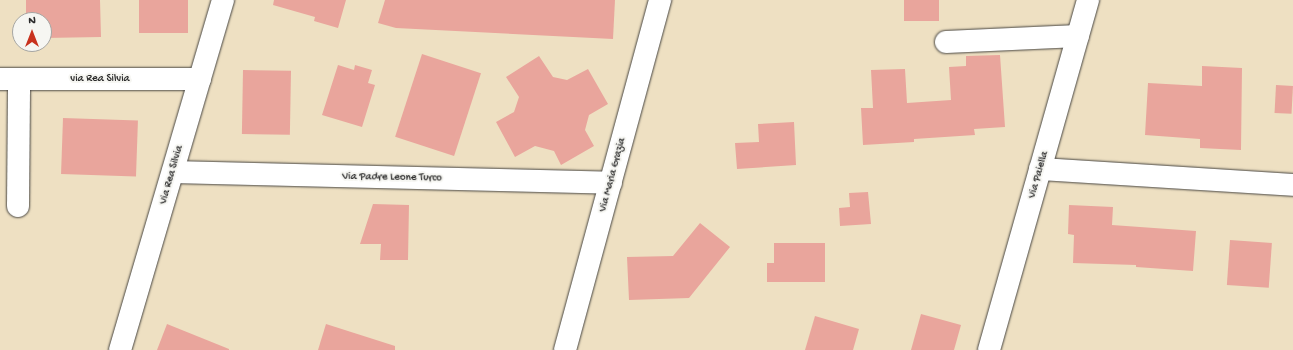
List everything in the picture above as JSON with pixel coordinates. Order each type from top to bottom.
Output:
[{"type":"street","name":"Via Rea Silvia","points":[[120,350],[223,0]]},
{"type":"street","name":"Via Maria Grazia","points":[[565,350],[660,0]]},
{"type":"street","name":"Via Paiella","points":[[989,350],[1088,0]]},
{"type":"street","points":[[946,42],[1078,36]]},
{"type":"street","name":"via Rea Silvia","points":[[9,79],[200,79]]},
{"type":"street","points":[[9,79],[18,206]]},
{"type":"street","points":[[1040,168],[1293,184]]},
{"type":"street","name":"Via Padre Leone Turco","points":[[173,172],[611,183]]},
{"type":"building","points":[[26,0],[100,0],[101,37],[52,38],[52,12],[26,12]]},
{"type":"building","points":[[139,0],[188,0],[188,33],[139,33]]},
{"type":"building","points":[[274,0],[346,0],[338,28],[314,21],[315,17],[273,5]]},
{"type":"building","points":[[385,0],[615,0],[613,39],[396,28],[378,23]]},
{"type":"building","points":[[904,0],[939,0],[939,21],[904,21]]},
{"type":"building","points":[[422,54],[481,73],[454,156],[395,137]]},
{"type":"building","points":[[1000,55],[1005,127],[974,129],[975,135],[914,139],[914,142],[863,145],[861,108],[873,108],[871,70],[905,69],[907,103],[951,100],[949,67],[966,66],[966,56]]},
{"type":"building","points":[[539,56],[553,77],[567,80],[588,69],[608,104],[589,115],[585,130],[594,146],[561,165],[554,151],[535,146],[515,157],[496,122],[514,112],[519,97],[506,77]]},
{"type":"building","points":[[338,65],[354,70],[355,65],[372,70],[368,83],[375,85],[362,127],[322,115]]},
{"type":"building","points":[[1202,66],[1242,68],[1241,150],[1200,148],[1200,139],[1145,135],[1148,83],[1202,86]]},
{"type":"building","points":[[243,70],[291,71],[290,135],[242,134]]},
{"type":"building","points":[[1276,85],[1293,86],[1292,114],[1275,113]]},
{"type":"building","points":[[63,118],[138,121],[136,177],[61,174]]},
{"type":"building","points":[[794,122],[796,165],[737,169],[735,143],[759,142],[758,124]]},
{"type":"building","points":[[868,192],[871,224],[840,226],[839,208],[850,207],[849,193]]},
{"type":"building","points":[[373,204],[409,205],[408,260],[380,260],[381,244],[360,244]]},
{"type":"building","points":[[1069,205],[1113,207],[1112,225],[1196,231],[1193,271],[1136,267],[1136,265],[1073,263],[1074,235],[1068,234]]},
{"type":"building","points":[[700,223],[730,247],[689,298],[629,300],[627,257],[673,256]]},
{"type":"building","points":[[1230,240],[1272,243],[1269,288],[1227,285]]},
{"type":"building","points":[[774,243],[825,243],[825,282],[767,282],[767,263],[774,263]]},
{"type":"building","points":[[921,314],[961,325],[954,350],[911,350]]},
{"type":"building","points":[[815,316],[859,329],[853,350],[805,350]]},
{"type":"building","points":[[167,324],[229,349],[229,350],[157,350]]},
{"type":"building","points":[[326,324],[395,346],[395,350],[318,350]]}]
